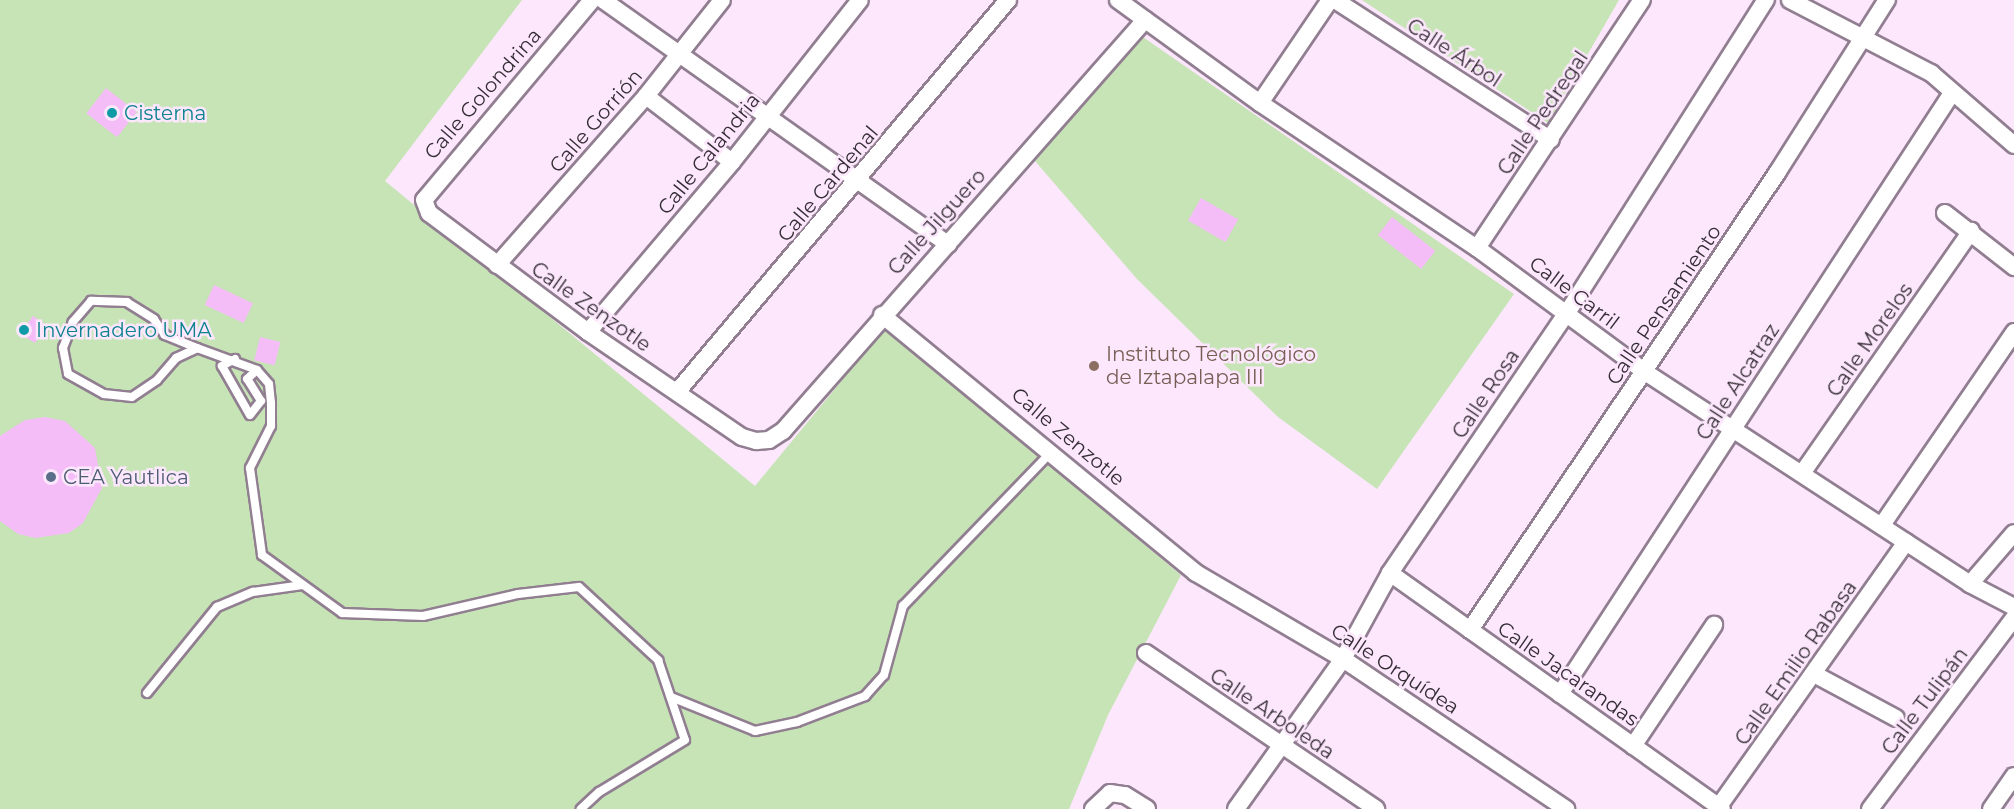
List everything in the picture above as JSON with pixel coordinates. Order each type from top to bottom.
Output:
[{"type":"street","name":"Calle Golondrina","points":[[430,189],[592,0]]},
{"type":"street","points":[[603,0],[948,244]]},
{"type":"street","name":"Calle Gorrión","points":[[497,265],[646,96],[722,0]]},
{"type":"street","name":"Calle Calandria","points":[[588,332],[732,162],[860,0]]},
{"type":"street","name":"Calle Cardenal","points":[[677,392],[859,180],[1008,0]]},
{"type":"street","name":"Calle Carril","points":[[1118,0],[1260,103],[1477,248],[1645,372],[1803,472],[1970,584],[2014,607]]},
{"type":"street","points":[[1260,103],[1330,0]]},
{"type":"street","name":"Calle Árbol","points":[[1335,0],[1551,140]]},
{"type":"street","name":"Calle Pedregal","points":[[1477,248],[1642,0]]},
{"type":"street","name":"Calle Rosa","points":[[1236,809],[1279,745],[1342,659],[1390,573],[1567,313],[1766,0]]},
{"type":"street","points":[[1790,0],[1931,74],[2014,145]]},
{"type":"street","name":"Calle Pensamiento","points":[[1470,630],[1645,372],[1887,0]]},
{"type":"street","name":"Calle Jilguero","points":[[756,441],[769,440],[783,431],[882,315],[948,244],[1145,20]]},
{"type":"street","name":"Calle Alcatraz","points":[[1560,694],[1952,93]]},
{"type":"street","points":[[646,96],[732,162]]},
{"type":"street","name":"Calle Zenzotle","points":[[430,189],[424,200],[429,213],[588,332],[742,437],[756,441]]},
{"type":"street","points":[[1945,213],[1971,231],[2014,267]]},
{"type":"street","name":"Calle Morelos","points":[[1803,472],[1971,231]]},
{"type":"street","name":"Calle Zenzotle","points":[[882,315],[1052,451],[1196,573]]},
{"type":"street","points":[[1882,525],[2014,332]]},
{"type":"street","points":[[1970,584],[2014,533]]},
{"type":"street","name":"Calle Emilio Rabasa","points":[[1719,808],[1906,542]]},
{"type":"street","name":"Calle Orquídea","points":[[1196,573],[1342,659],[1566,809]]},
{"type":"street","name":"Calle Jacarandas","points":[[1390,573],[1719,808]]},
{"type":"street","name":"Calle Tulipán","points":[[1870,809],[2014,618]]},
{"type":"street","points":[[1634,746],[1714,625]]},
{"type":"street","name":"Calle Arboleda","points":[[1146,653],[1376,809]]},
{"type":"street","points":[[1814,674],[1896,718]]},
{"type":"street","points":[[1991,809],[2014,776]]},
{"type":"street","points":[[1094,809],[1110,793],[1125,795],[1147,809]]},
{"type":"lane","points":[[197,348],[176,358],[157,380],[132,397],[104,394],[68,374],[63,348],[74,322],[91,301],[127,302],[154,319],[165,335],[197,348],[235,359],[257,370],[269,384],[271,426],[250,468],[262,555],[342,613],[423,616],[518,594],[579,587],[658,660],[685,740],[599,792],[581,809]]},
{"type":"lane","points":[[235,359],[222,366],[250,415],[261,400],[247,379],[257,370]]},
{"type":"lane","points":[[671,697],[755,731],[797,722],[865,696],[884,675],[903,606],[1052,451]]},
{"type":"lane","points":[[147,693],[217,607],[253,592],[303,585]]},
{"type":"green space","points":[[0,0],[522,0],[385,181],[755,486],[885,328],[1181,575],[1108,715],[1069,809],[0,809]]},
{"type":"green space","points":[[1362,0],[1619,0],[1548,123]]},
{"type":"green space","points":[[1140,35],[1514,294],[1377,489],[1278,417],[1137,279],[1035,161]]},
{"type":"building","name":"Cisterna","points":[[106,88],[137,112],[117,137],[86,113]]},
{"type":"building","points":[[1201,198],[1238,220],[1225,242],[1188,221]]},
{"type":"building","points":[[1392,217],[1435,251],[1421,269],[1378,235]]},
{"type":"building","points":[[214,285],[253,303],[244,323],[205,305]]},
{"type":"building","points":[[33,316],[46,325],[35,343],[20,334]]},
{"type":"building","points":[[260,337],[280,342],[275,365],[254,360]]},
{"type":"building","name":"CEA Yautlica","points":[[45,417],[65,421],[95,448],[102,488],[83,523],[69,533],[35,538],[18,534],[0,521],[0,436],[25,420]]},
{"type":"place","name":"Cisterna","points":[[112,113]]},
{"type":"place","name":"Invernadero UMA","points":[[24,330]]},
{"type":"place","name":"Instituto Tecnológico de Iztapalapa III","points":[[1094,366]]},
{"type":"place","name":"CEA Yautlica","points":[[51,477]]}]
